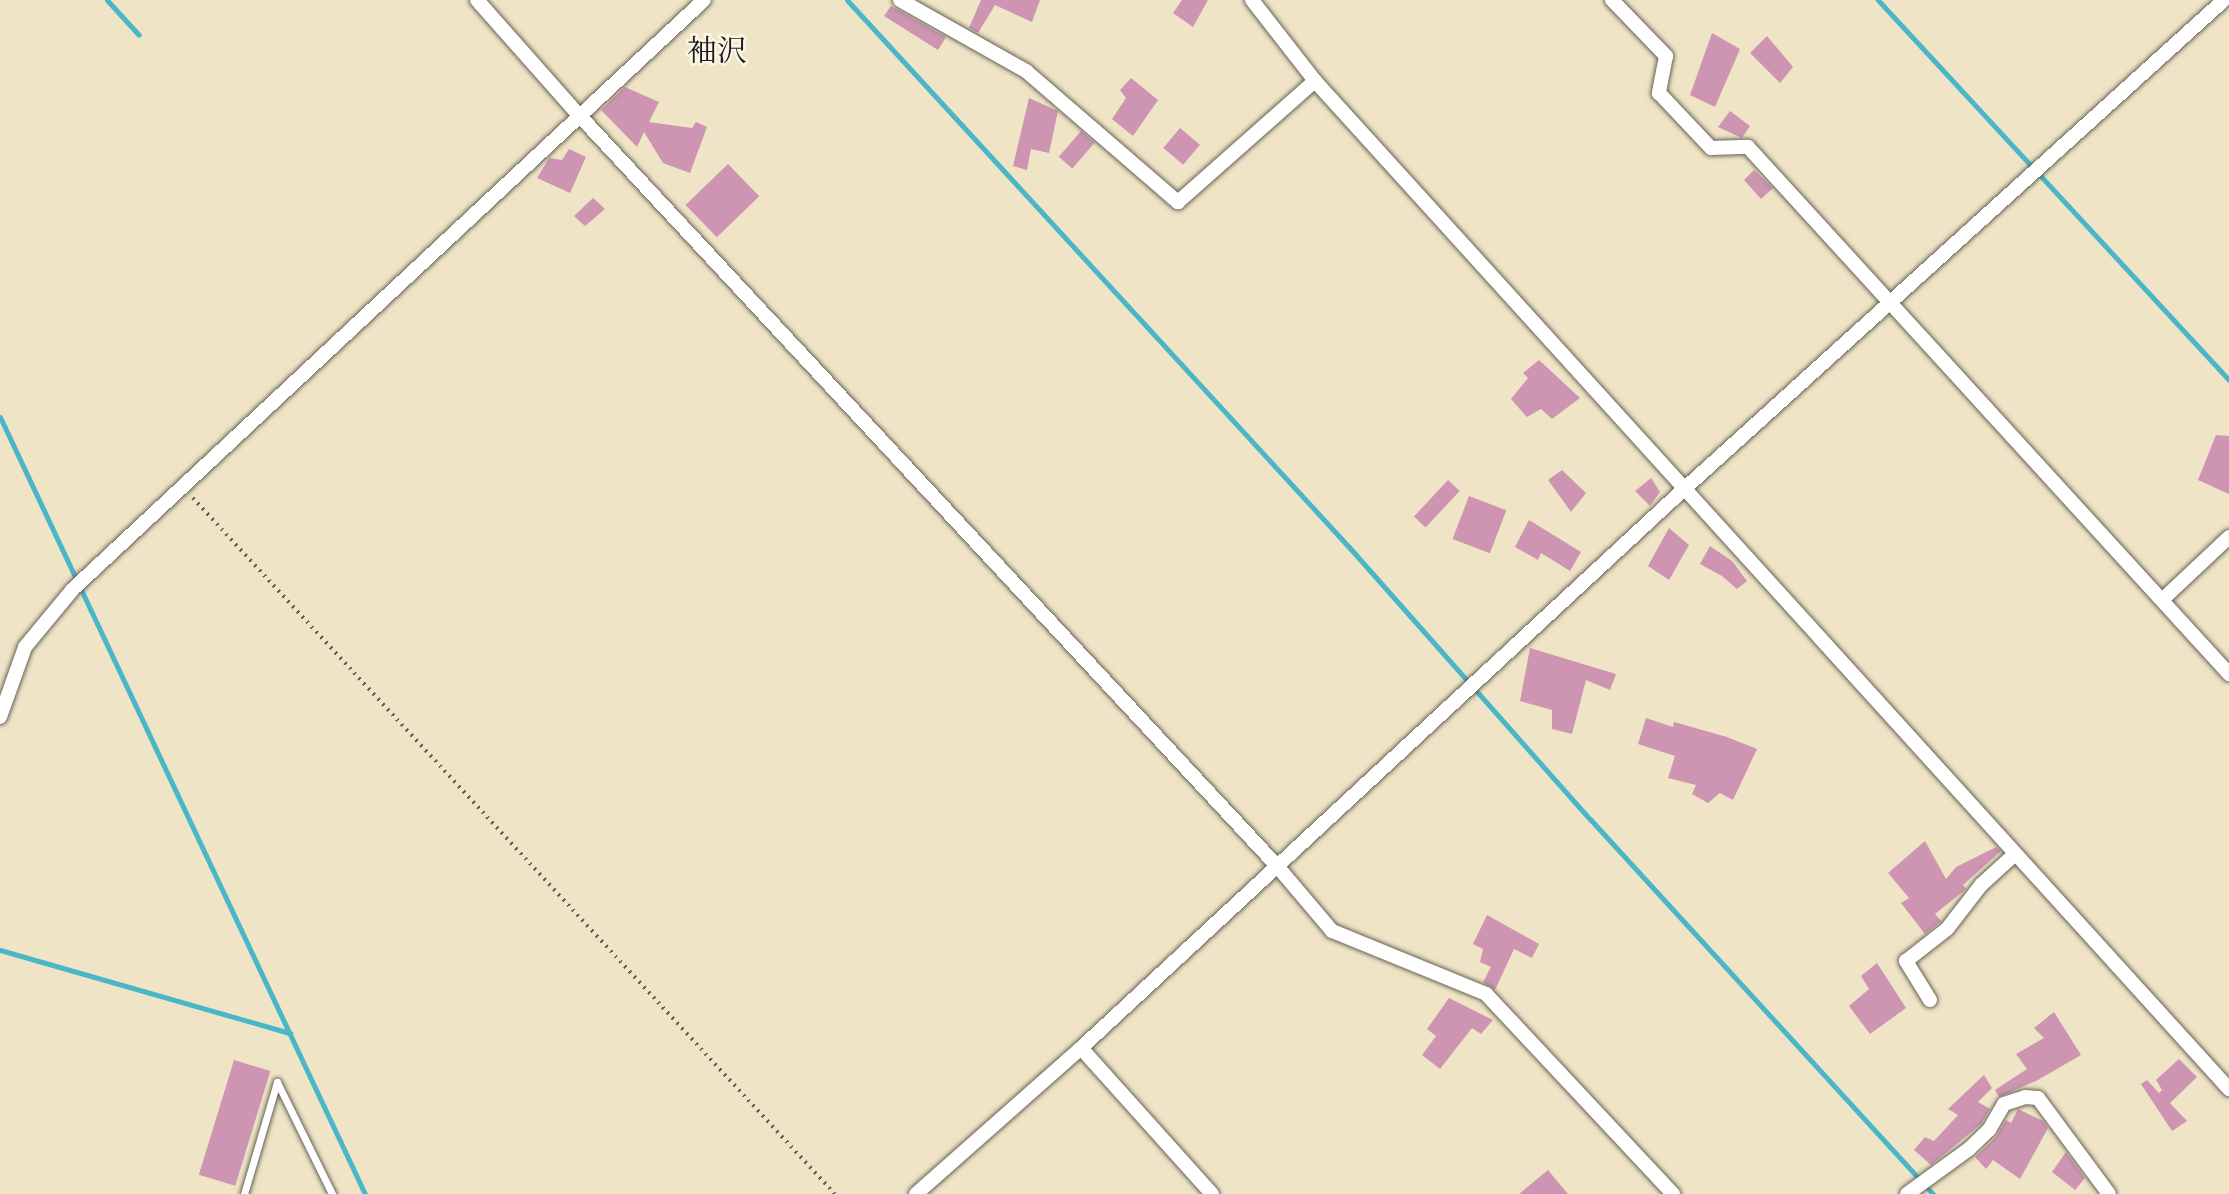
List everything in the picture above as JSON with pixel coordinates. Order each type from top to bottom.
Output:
[{"type":"street","points":[[477,0],[578,114],[1278,867],[1332,931],[1486,994],[1672,1194]]},
{"type":"street","points":[[0,717],[7,668],[73,589],[578,114],[704,0]]},
{"type":"street","points":[[900,0],[1026,71],[1178,202],[1315,81]]},
{"type":"street","points":[[1252,0],[1315,81],[2229,1089]]},
{"type":"street","points":[[1612,0],[1666,56],[1659,93],[1711,148],[1748,147],[2229,674]]},
{"type":"street","points":[[916,1194],[1081,1048],[1684,490],[2224,0]]},
{"type":"street","points":[[2162,600],[2229,537]]},
{"type":"street","points":[[1930,1000],[1906,961],[1947,929],[1982,885],[2015,853]]},
{"type":"street","points":[[1081,1048],[1212,1194]]},
{"type":"street","points":[[1907,1194],[1969,1149],[1989,1130],[2004,1104],[2025,1097],[2038,1098],[2109,1194]]},
{"type":"lane","points":[[244,1194],[277,1082],[332,1194]]},
{"type":"path","points":[[182,486],[835,1194]]},
{"type":"building","points":[[981,0],[1040,0],[1032,22],[995,5],[978,33],[969,28]]},
{"type":"building","points":[[1182,0],[1208,0],[1193,27],[1173,13]]},
{"type":"building","points":[[891,6],[946,37],[938,50],[884,16]]},
{"type":"building","points":[[1712,33],[1740,49],[1715,107],[1690,95]]},
{"type":"building","points":[[1767,36],[1793,67],[1780,83],[1750,53]]},
{"type":"building","points":[[1131,78],[1158,100],[1133,136],[1112,119],[1126,98],[1120,90]]},
{"type":"building","points":[[625,87],[659,102],[649,122],[692,128],[696,122],[707,127],[690,173],[663,163],[644,132],[637,147],[601,110]]},
{"type":"building","points":[[1029,98],[1058,111],[1049,153],[1031,149],[1027,170],[1013,166]]},
{"type":"building","points":[[1730,111],[1750,126],[1742,138],[1718,127]]},
{"type":"building","points":[[1180,128],[1200,145],[1183,165],[1163,148]]},
{"type":"building","points":[[1081,131],[1095,143],[1072,168],[1059,157]]},
{"type":"building","points":[[569,149],[586,157],[570,193],[537,178],[549,158],[562,160]]},
{"type":"building","points":[[728,164],[759,196],[717,237],[686,205]]},
{"type":"building","points":[[1754,170],[1773,188],[1761,199],[1744,180]]},
{"type":"building","points":[[593,198],[605,209],[585,226],[574,216]]},
{"type":"building","points":[[1539,360],[1580,398],[1552,419],[1541,409],[1527,417],[1511,399],[1528,378],[1523,373]]},
{"type":"building","points":[[2216,435],[2229,436],[2229,494],[2198,480]]},
{"type":"building","points":[[1562,470],[1586,493],[1571,512],[1548,480]]},
{"type":"building","points":[[1651,478],[1660,492],[1650,506],[1635,491]]},
{"type":"building","points":[[1448,480],[1460,491],[1426,527],[1414,517]]},
{"type":"building","points":[[1469,496],[1506,510],[1490,553],[1453,539]]},
{"type":"building","points":[[1529,520],[1581,552],[1570,571],[1541,553],[1538,560],[1515,547]]},
{"type":"building","points":[[1669,528],[1689,545],[1669,580],[1648,566]]},
{"type":"building","points":[[1710,546],[1732,561],[1747,581],[1737,589],[1722,576],[1700,564]]},
{"type":"building","points":[[1530,648],[1616,674],[1610,690],[1586,680],[1572,734],[1552,729],[1552,710],[1520,701]]},
{"type":"building","points":[[1646,718],[1673,727],[1674,722],[1727,737],[1757,749],[1733,800],[1720,793],[1708,803],[1692,794],[1696,785],[1668,778],[1675,756],[1638,744]]},
{"type":"building","points":[[1925,841],[1946,879],[1956,867],[1996,847],[2001,851],[1963,885],[1966,889],[1935,914],[1941,921],[1925,934],[1901,903],[1909,898],[1888,873]]},
{"type":"building","points":[[1487,915],[1539,944],[1532,958],[1514,949],[1495,990],[1483,982],[1491,967],[1480,962],[1483,949],[1473,944]]},
{"type":"building","points":[[1877,963],[1906,1008],[1870,1034],[1849,1006],[1869,989],[1861,976]]},
{"type":"building","points":[[1449,998],[1493,1020],[1481,1034],[1472,1028],[1440,1069],[1422,1055],[1436,1036],[1427,1029]]},
{"type":"building","points":[[2054,1012],[2081,1055],[2036,1081],[1999,1097],[1995,1090],[2027,1069],[2016,1054],[2044,1038],[2034,1028]]},
{"type":"building","points":[[2179,1059],[2197,1077],[2170,1103],[2187,1121],[2172,1131],[2141,1084],[2147,1080],[2159,1093],[2162,1090],[2156,1080]]},
{"type":"building","points":[[234,1060],[270,1071],[235,1186],[199,1175]]},
{"type":"building","points":[[1984,1075],[1992,1088],[1978,1102],[1990,1109],[1981,1124],[1931,1165],[1914,1150],[1925,1137],[1934,1141],[1958,1115],[1948,1109]]},
{"type":"building","points":[[2018,1109],[2043,1121],[2048,1128],[2020,1179],[1993,1160],[1986,1169],[1975,1157],[1996,1137],[2006,1120],[2011,1123]]},
{"type":"building","points":[[2066,1152],[2085,1178],[2075,1190],[2052,1172]]},
{"type":"building","points":[[1548,1170],[1568,1194],[1519,1194]]},
{"type":"waterway","points":[[107,0],[139,35]]},
{"type":"waterway","points":[[847,0],[1349,547],[1590,819],[1933,1194]]},
{"type":"waterway","points":[[1878,0],[2229,380]]},
{"type":"waterway","points":[[0,417],[365,1194]]},
{"type":"waterway","points":[[0,950],[290,1033]]},
{"type":"district","name":"袖沢","points":[[717,53]]}]
